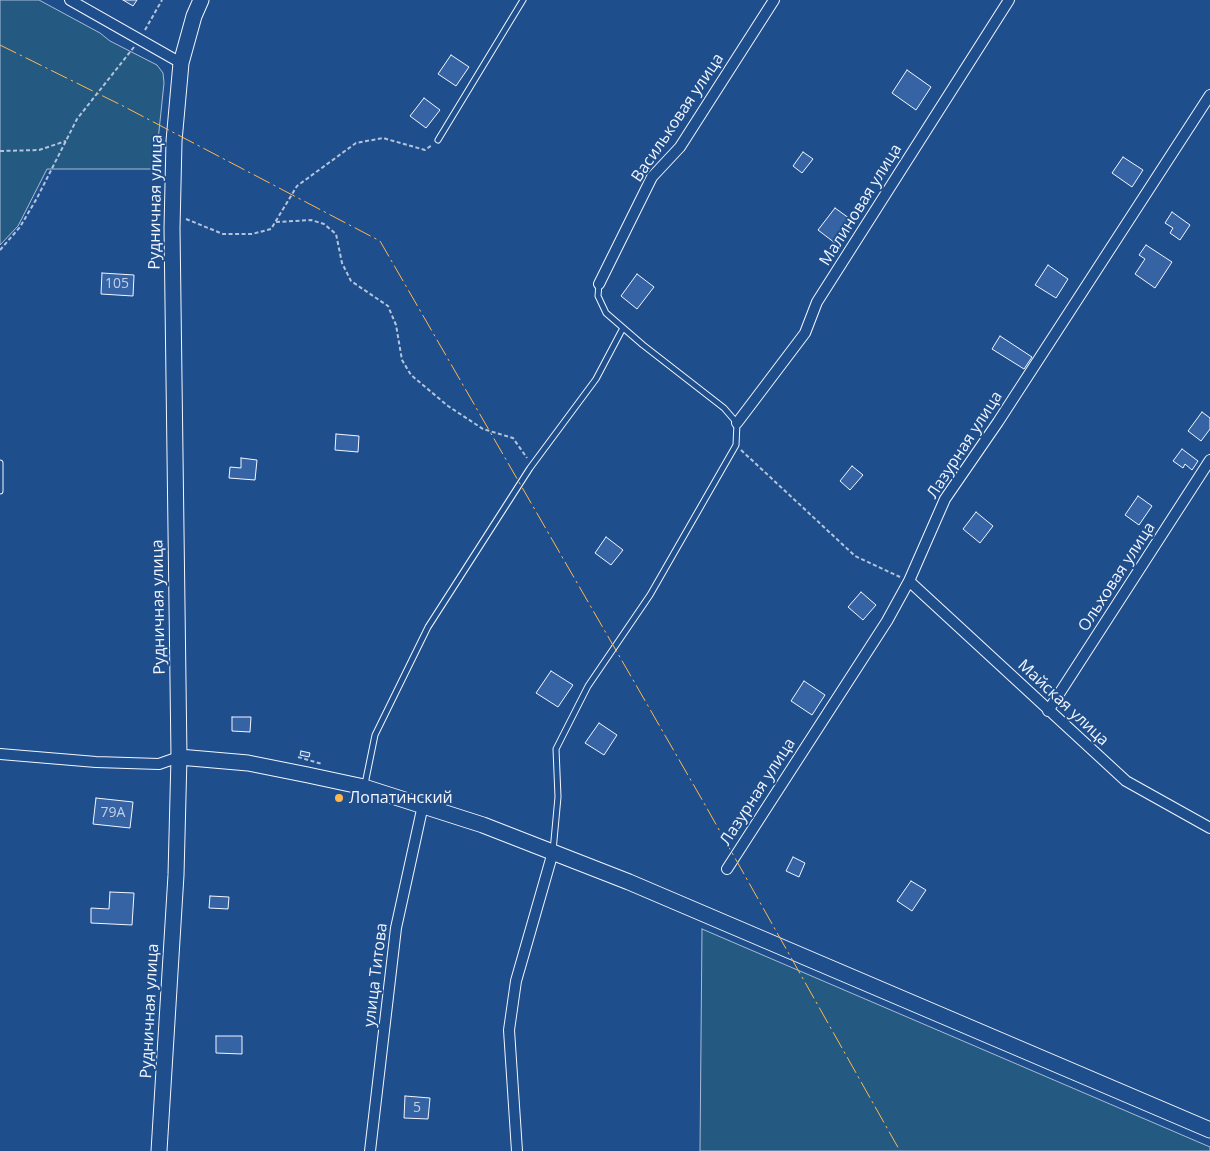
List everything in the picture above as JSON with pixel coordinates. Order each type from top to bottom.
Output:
[{"type":"main road","name":"Рудничная улица","points":[[159,1151],[176,875],[179,757],[172,214],[174,141],[181,63],[194,16],[202,0]]},
{"type":"main road","points":[[179,757],[248,763],[364,787],[423,805],[553,852],[629,882],[1210,1130]]},
{"type":"street","points":[[70,0],[181,63]]},
{"type":"street","name":"Васильковая улица","points":[[599,284],[652,177],[680,147],[774,0]]},
{"type":"street","name":"Малиновая улица","points":[[737,423],[805,333],[817,302],[1009,0]]},
{"type":"street","name":"Лазурная улица","points":[[727,869],[887,621],[909,581],[946,499],[1210,95]]},
{"type":"street","name":"Ольховая улица","points":[[1048,711],[1210,460]]},
{"type":"street","name":"Майская улица","points":[[909,581],[1126,781],[1210,828]]},
{"type":"street","points":[[0,754],[96,762],[159,764],[179,757]]},
{"type":"street","name":"улица Титова","points":[[370,1151],[396,928],[423,805]]},
{"type":"street","points":[[517,1151],[510,1030],[516,981],[553,852]]},
{"type":"lane","points":[[438,140],[523,0]]},
{"type":"lane","points":[[553,852],[558,797],[556,749],[588,686],[650,595],[736,445],[737,423],[724,408],[606,313],[598,296],[599,284]]},
{"type":"lane","points":[[364,787],[375,735],[428,627],[530,468],[596,379],[623,328]]},
{"type":"lane","points":[[0,463],[0,491]]},
{"type":"path","points":[[0,250],[24,220],[50,175],[66,141],[92,98],[106,85],[139,40],[162,0]]},
{"type":"path","points":[[172,214],[223,234],[252,234],[271,228],[298,186],[356,143],[383,138],[425,150],[438,140]]},
{"type":"path","points":[[0,150],[39,150],[66,141]]},
{"type":"path","points":[[276,222],[311,220],[324,224],[336,234],[342,263],[351,281],[388,306],[396,325],[402,360],[411,375],[448,406],[484,429],[513,438],[527,458],[530,468]]},
{"type":"path","points":[[736,445],[856,556],[909,581]]},
{"type":"path","points":[[298,757],[325,765]]},
{"type":"shaded area","points":[[0,0],[39,0],[100,33],[110,41],[157,65],[163,73],[164,83],[155,169],[47,169],[18,226],[0,245]]},
{"type":"shaded area","points":[[702,929],[1210,1147],[1210,1151],[700,1151]]},
{"type":"building","points":[[123,0],[137,0],[133,6]]},
{"type":"building","points":[[451,55],[469,67],[456,86],[438,74]]},
{"type":"building","points":[[907,70],[931,87],[916,110],[892,93]]},
{"type":"building","points":[[424,98],[440,110],[426,128],[410,116]]},
{"type":"building","points":[[803,152],[813,159],[802,173],[793,166]]},
{"type":"building","points":[[1123,157],[1143,170],[1132,187],[1112,173]]},
{"type":"building","points":[[835,208],[853,221],[835,243],[818,230]]},
{"type":"building","points":[[1172,212],[1190,225],[1180,240],[1170,233],[1173,228],[1165,223]]},
{"type":"building","points":[[1146,245],[1172,262],[1155,288],[1135,274],[1145,259],[1139,255]]},
{"type":"building","points":[[1048,265],[1068,279],[1056,298],[1035,285]]},
{"type":"building","points":[[102,273],[134,275],[133,296],[101,294]]},
{"type":"building","points":[[637,274],[654,287],[637,309],[621,296]]},
{"type":"building","points":[[1000,336],[1032,357],[1024,369],[992,349]]},
{"type":"building","points":[[1202,412],[1210,418],[1210,429],[1201,441],[1188,431]]},
{"type":"building","points":[[336,434],[359,436],[358,452],[335,450]]},
{"type":"building","points":[[1182,449],[1198,461],[1192,470],[1185,464],[1183,468],[1173,461]]},
{"type":"building","points":[[241,458],[257,460],[255,480],[229,478],[230,467],[241,468]]},
{"type":"building","points":[[852,466],[863,475],[850,490],[840,481]]},
{"type":"building","points":[[1138,496],[1152,506],[1139,525],[1125,515]]},
{"type":"building","points":[[976,512],[993,526],[980,543],[963,529]]},
{"type":"building","points":[[606,537],[623,550],[611,565],[595,553]]},
{"type":"building","points":[[861,592],[876,605],[863,620],[848,607]]},
{"type":"building","points":[[551,671],[573,685],[558,707],[536,693]]},
{"type":"building","points":[[804,681],[825,695],[812,715],[791,701]]},
{"type":"building","points":[[232,717],[251,717],[250,732],[232,731]]},
{"type":"building","points":[[599,723],[617,735],[604,755],[585,743]]},
{"type":"building","points":[[301,751],[310,753],[309,757],[300,755]]},
{"type":"building","points":[[96,798],[133,802],[130,828],[93,824]]},
{"type":"building","points":[[793,857],[805,863],[799,877],[786,871]]},
{"type":"building","points":[[911,881],[926,890],[912,911],[897,901]]},
{"type":"building","points":[[110,892],[134,893],[132,925],[91,923],[91,908],[109,909]]},
{"type":"building","points":[[210,896],[229,897],[228,909],[209,908]]},
{"type":"building","points":[[216,1036],[242,1036],[242,1054],[216,1053]]},
{"type":"building","points":[[405,1096],[430,1098],[428,1119],[404,1118]]},
{"type":"power","points":[[0,45],[123,106],[380,241],[704,803],[900,1151]]},
{"type":"place","name":"Лопатинский","points":[[339,798]]}]
